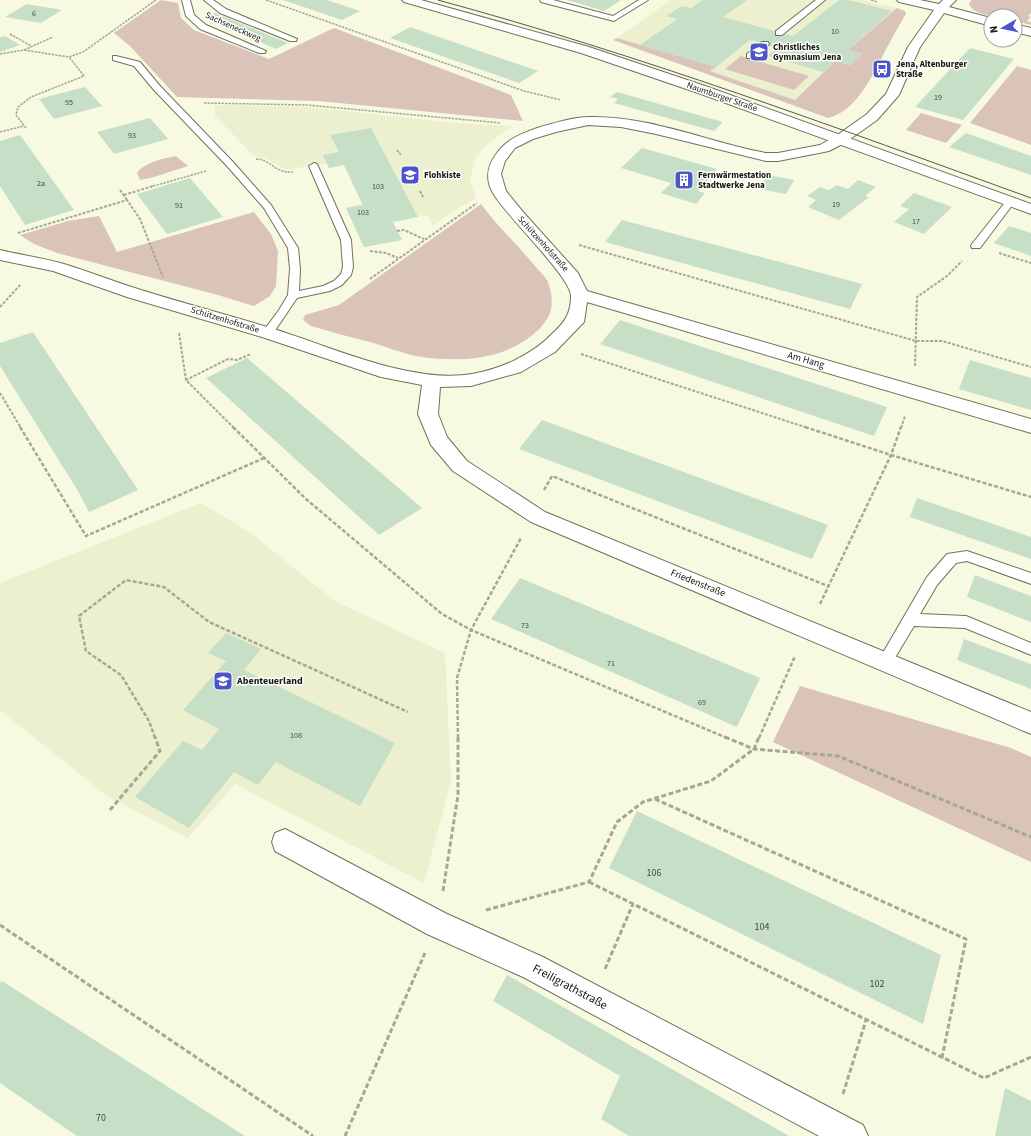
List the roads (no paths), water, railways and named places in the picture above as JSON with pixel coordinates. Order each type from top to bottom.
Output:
[{"type":"street","name":"Naumburger Straße","points":[[408,0],[585,50],[841,139],[1031,209]]},
{"type":"street","points":[[902,0],[946,4],[983,19]]},
{"type":"street","name":"Schützenhofstraße","points":[[0,254],[58,267],[133,293],[272,335],[388,373],[432,381],[471,380],[514,368],[549,348],[575,322],[580,294],[572,277],[517,215],[499,191],[494,174],[498,161],[510,145],[537,133],[566,124],[588,121],[621,123],[657,130],[766,157],[778,157],[824,148],[841,139],[872,117],[892,95],[914,47],[946,4]]},
{"type":"street","name":"Am Hang","points":[[580,294],[1031,426]]},
{"type":"street","name":"Friedenstraße","points":[[432,381],[428,414],[438,440],[460,466],[532,513],[566,529],[808,628],[1031,723]]},
{"type":"street","name":"Freiligrathstraße","points":[[285,842],[437,924],[533,967],[842,1131]]},
{"type":"lane","name":"Sachseneckweg","points":[[186,0],[190,16],[203,27],[262,51]]},
{"type":"lane","name":"Sachseneckweg","points":[[208,0],[223,12],[293,38]]},
{"type":"lane","points":[[544,0],[614,19],[644,0]]},
{"type":"lane","points":[[779,33],[821,0]]},
{"type":"lane","points":[[750,56],[765,44]]},
{"type":"lane","points":[[116,58],[137,64],[170,102],[230,164],[268,207],[293,248],[295,269],[293,295],[272,335]]},
{"type":"lane","points":[[293,295],[326,289],[338,284],[346,275],[348,267],[346,240],[315,168]]},
{"type":"lane","points":[[976,246],[1010,202]]},
{"type":"lane","points":[[885,662],[911,620],[932,581],[952,558],[967,556],[1031,579]]},
{"type":"lane","points":[[911,620],[966,622],[1031,649]]},
{"type":"tram line","points":[[438,0],[513,21],[663,68],[1031,198]]},
{"type":"place","name":"Christliches Gymnasium Jena","points":[[759,52]]},
{"type":"place","name":"Jena, Altenburger Straße","points":[[882,69]]},
{"type":"place","name":"Flohkiste","points":[[410,175]]},
{"type":"place","name":"Fernwärmestation Stadtwerke Jena","points":[[684,180]]},
{"type":"place","name":"Abenteuerland","points":[[223,681]]}]
